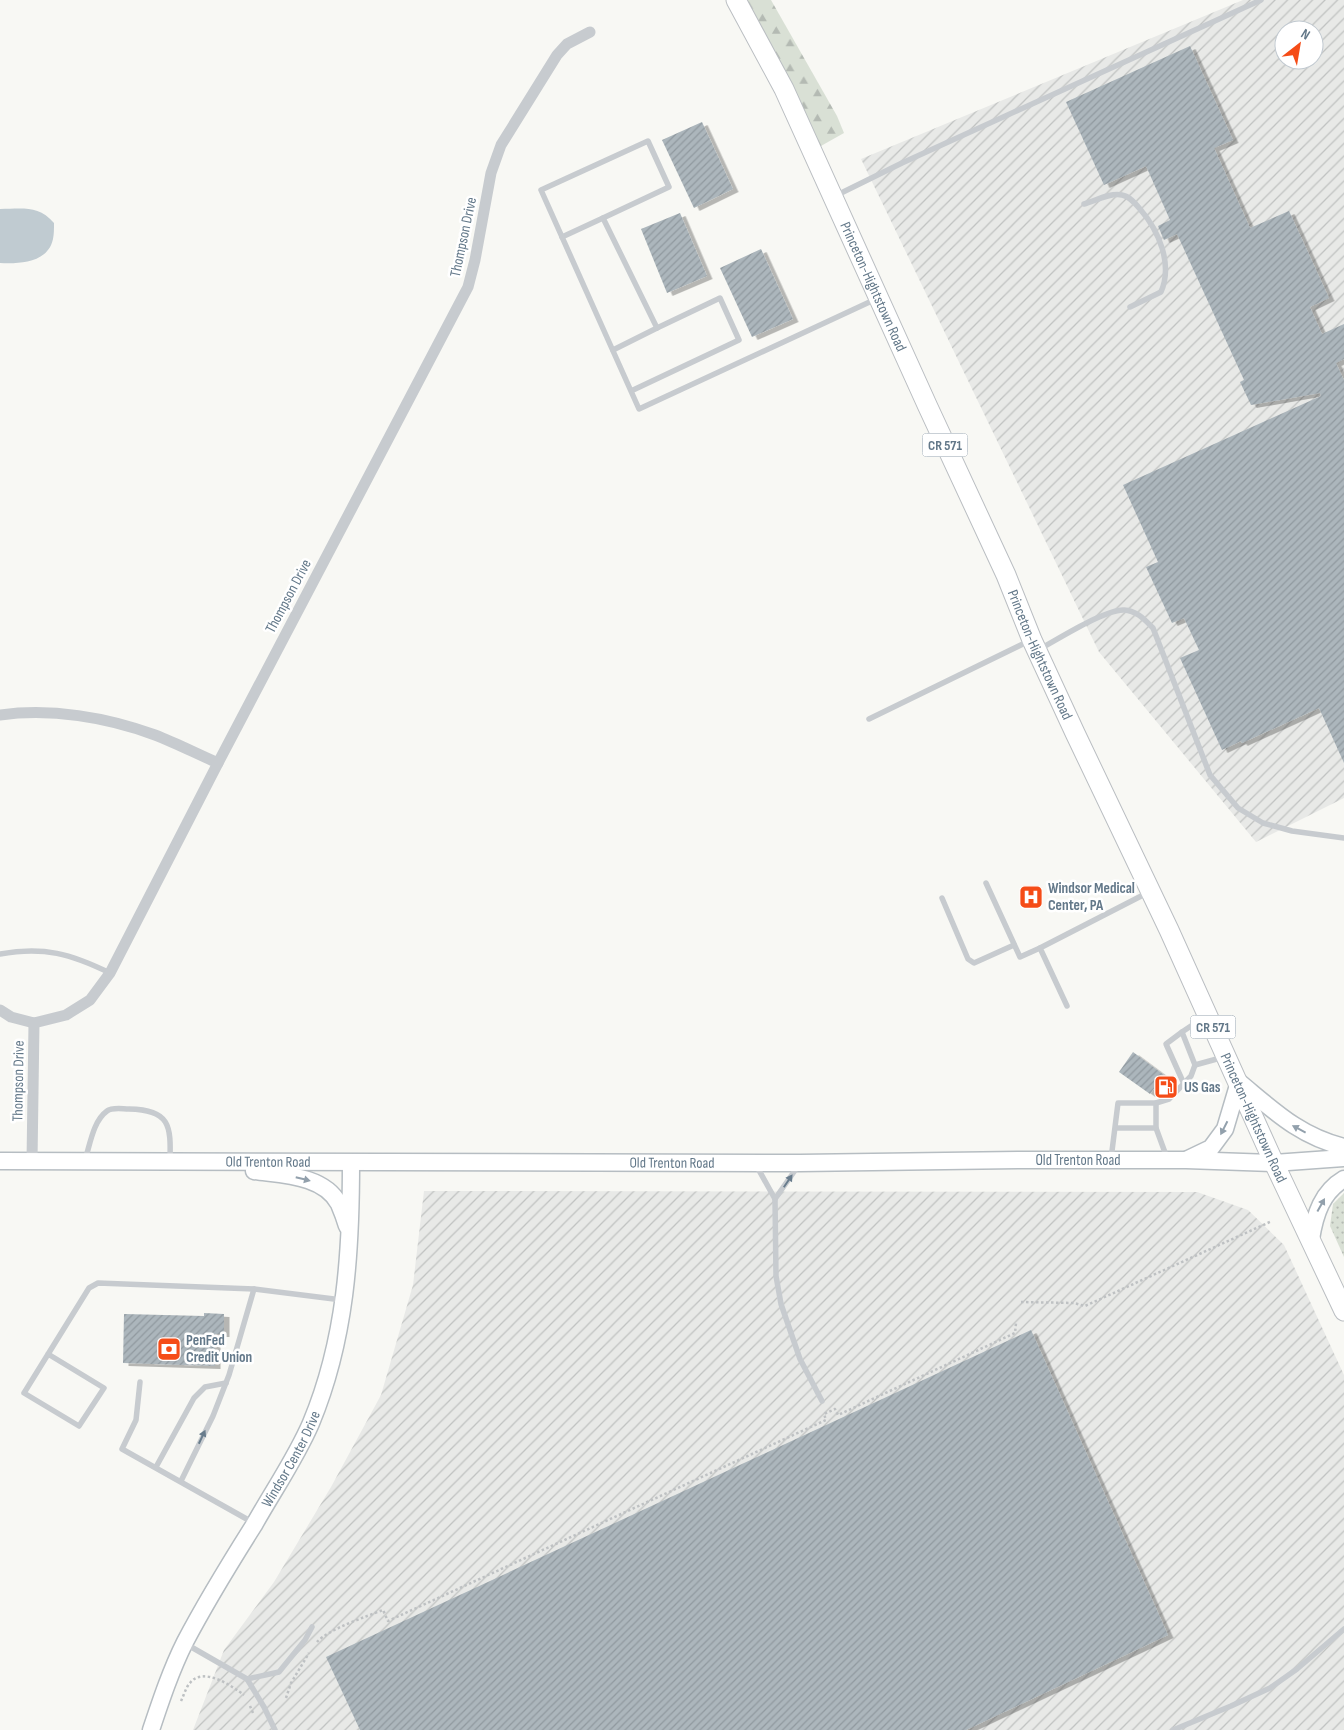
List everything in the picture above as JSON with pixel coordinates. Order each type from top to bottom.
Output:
[{"type":"main road","name":"Princeton-Hightstown Road","points":[[736,0],[784,89],[1006,575],[1079,742],[1151,891],[1274,1163],[1344,1311]]},
{"type":"main road","points":[[1186,1160],[1211,1148],[1225,1129],[1239,1082],[1292,1126],[1324,1142],[1344,1147]]},
{"type":"main road","name":"Old Trenton Road","points":[[0,1162],[800,1163],[1186,1160],[1274,1163],[1344,1158]]},
{"type":"main road","points":[[203,1162],[304,1179],[323,1186],[338,1202],[350,1233]]},
{"type":"main road","name":"Windsor Center Drive","points":[[151,1730],[163,1693],[185,1643],[203,1608],[294,1456],[311,1424],[326,1382],[334,1356],[344,1301],[350,1233],[351,1163]]},
{"type":"main road","points":[[1311,1239],[1315,1216],[1327,1194],[1334,1185],[1344,1179]]},
{"type":"street","name":"Thompson Drive","points":[[32,1161],[34,1023],[66,1016],[90,1000],[110,973],[468,287],[475,260],[491,173],[501,145],[557,54],[567,44],[590,32]]},
{"type":"street","points":[[0,715],[16,712],[59,713],[107,720],[155,735],[218,763]]},
{"type":"street","points":[[0,1010],[11,1017],[34,1023]]},
{"type":"lane","points":[[833,197],[902,163],[1262,0]]},
{"type":"lane","points":[[562,237],[669,187],[648,141],[541,190],[562,237],[613,350],[639,409],[878,298]]},
{"type":"lane","points":[[1084,204],[1115,194],[1123,195],[1134,202],[1154,227],[1164,256],[1166,273],[1163,288],[1161,292],[1130,307]]},
{"type":"lane","points":[[604,218],[657,328]]},
{"type":"lane","points":[[613,350],[720,298],[739,340],[631,391]]},
{"type":"lane","points":[[869,719],[1106,614],[1123,610],[1141,615],[1153,628],[1210,775],[1238,808],[1263,823],[1292,832],[1344,838]]},
{"type":"lane","points":[[986,883],[1020,957],[1151,891]]},
{"type":"lane","points":[[942,898],[968,959],[974,963],[1014,945]]},
{"type":"lane","points":[[1040,948],[1067,1006]]},
{"type":"lane","points":[[0,954],[20,950],[39,950],[62,954],[84,961],[110,973]]},
{"type":"lane","points":[[1184,1084],[1166,1044],[1208,1015]]},
{"type":"lane","points":[[1111,1161],[1118,1103],[1156,1103],[1169,1099],[1191,1076],[1195,1065],[1182,1032]]},
{"type":"lane","points":[[1195,1065],[1227,1057]]},
{"type":"lane","points":[[1156,1103],[1156,1128],[1168,1160]]},
{"type":"lane","points":[[85,1162],[96,1126],[104,1113],[108,1109],[114,1108],[144,1110],[160,1114],[169,1128],[170,1162]]},
{"type":"lane","points":[[1116,1128],[1156,1128]]},
{"type":"lane","points":[[754,1163],[775,1199],[776,1276],[781,1304],[800,1359],[822,1401]]},
{"type":"lane","points":[[775,1199],[800,1163]]},
{"type":"lane","points":[[48,1354],[104,1388],[79,1426],[24,1393],[48,1354],[89,1288],[98,1283],[254,1289],[344,1301]]},
{"type":"lane","points":[[181,1481],[226,1383],[254,1289]]},
{"type":"lane","points":[[140,1382],[136,1420],[122,1449],[254,1523]]},
{"type":"lane","points":[[156,1467],[194,1398],[205,1387],[226,1383]]},
{"type":"lane","points":[[247,1679],[278,1672],[305,1640],[312,1627]]},
{"type":"lane","points":[[1173,1730],[1270,1688],[1344,1629]]},
{"type":"lane","points":[[185,1643],[247,1679],[275,1730]]},
{"type":"path","points":[[1021,1302],[1074,1303],[1085,1306],[1272,1221]]},
{"type":"path","points":[[314,1645],[322,1637],[383,1610],[388,1620],[826,1420],[824,1414],[835,1409],[838,1414],[1015,1333],[1016,1324]]},
{"type":"path","points":[[286,1698],[291,1683],[310,1652]]},
{"type":"path","points":[[181,1701],[190,1682],[196,1678],[206,1676],[222,1681],[244,1695]]},
{"type":"path","points":[[249,1703],[253,1713]]},
{"type":"shaded area","points":[[1243,0],[1344,0],[1344,798],[1256,842],[1099,652],[861,159]]},
{"type":"shaded area","points":[[0,209],[30,209],[48,217],[54,223],[54,233],[50,247],[45,253],[24,262],[0,263]]},
{"type":"shaded area","points":[[424,1191],[1197,1192],[1248,1210],[1284,1245],[1344,1375],[1344,1730],[193,1730],[224,1650],[274,1582],[331,1487],[381,1395],[413,1285]]},
{"type":"green space","points":[[736,0],[771,0],[837,116],[844,133],[812,151]]},
{"type":"green space","points":[[1344,1193],[1344,1257],[1330,1226],[1333,1204]]},
{"type":"building","points":[[1190,46],[1233,140],[1214,148],[1250,228],[1289,211],[1329,298],[1310,307],[1322,334],[1344,324],[1344,359],[1336,363],[1344,380],[1344,763],[1319,708],[1242,743],[1241,741],[1222,750],[1180,658],[1199,650],[1184,618],[1172,623],[1146,567],[1158,562],[1123,485],[1321,396],[1320,393],[1251,405],[1240,382],[1244,380],[1177,234],[1164,240],[1158,226],[1170,220],[1146,166],[1104,185],[1066,102]]},
{"type":"building","points":[[702,122],[733,189],[694,208],[662,140]]},
{"type":"building","points":[[680,213],[707,276],[667,293],[641,229]]},
{"type":"building","points":[[761,249],[793,319],[752,337],[720,268]]},
{"type":"building","points":[[1133,1052],[1164,1075],[1150,1094],[1119,1072]]},
{"type":"building","name":"PenFed Credit Union","points":[[204,1313],[224,1314],[224,1334],[215,1334],[215,1366],[123,1363],[124,1314],[204,1316]]},
{"type":"building","points":[[1031,1330],[1168,1635],[966,1730],[360,1730],[326,1657]]},
{"type":"place","name":"Windsor Medical Center, PA","points":[[1031,897]]},
{"type":"place","name":"US Gas","points":[[1166,1087]]},
{"type":"place","name":"PenFed Credit Union","points":[[169,1349]]}]
